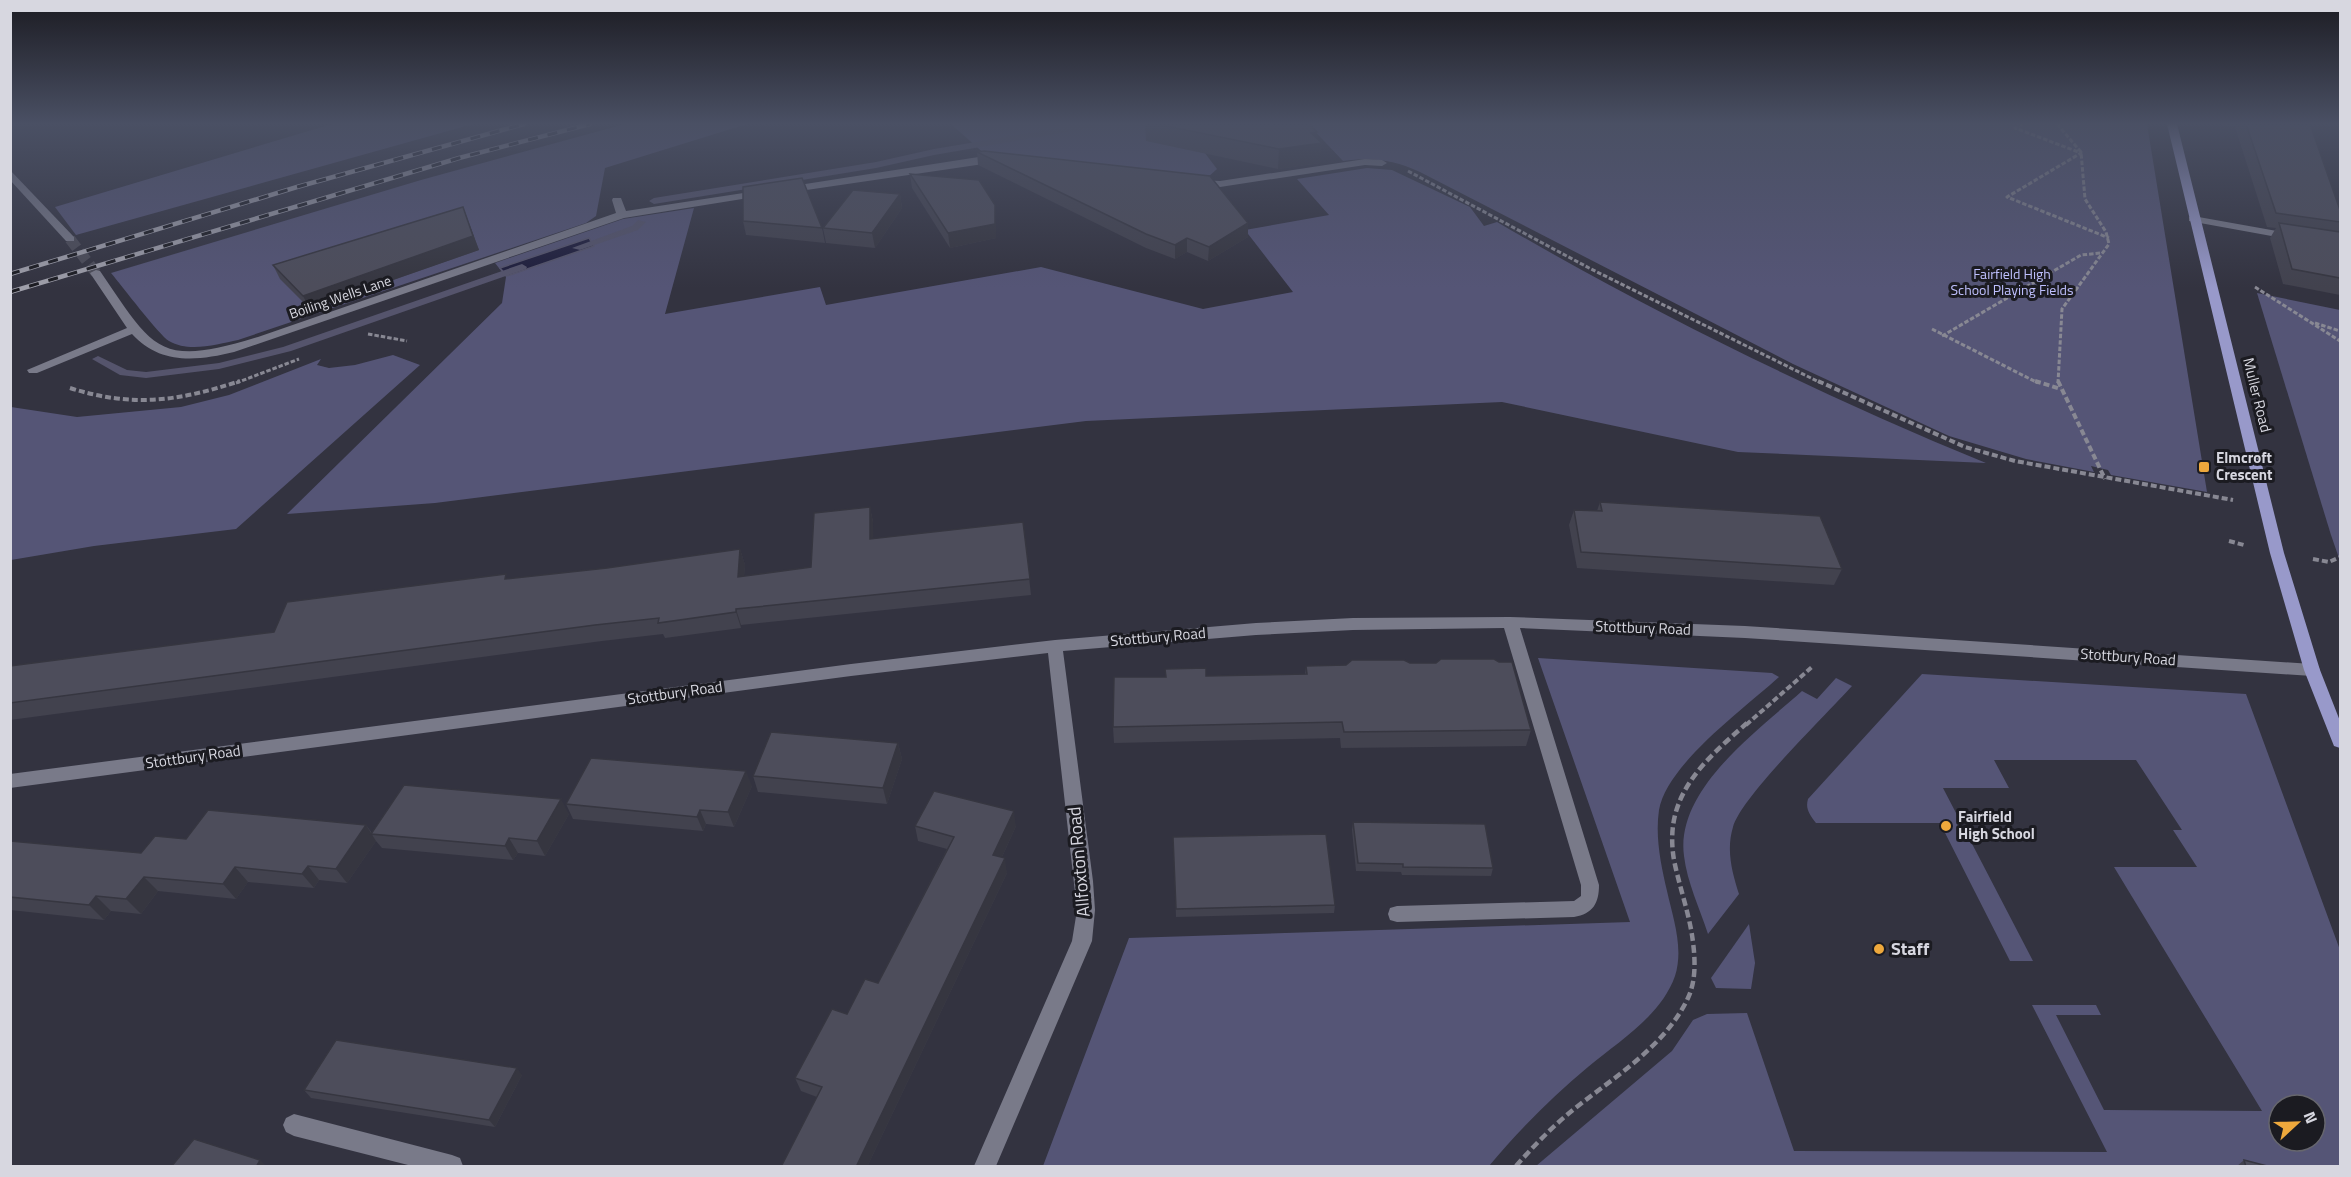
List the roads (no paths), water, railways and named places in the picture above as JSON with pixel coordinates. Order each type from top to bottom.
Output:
[{"type":"main road","name":"Muller Road","points":[[2184,179],[2277,553],[2312,670],[2340,741]]},
{"type":"street","points":[[15,179],[70,239]]},
{"type":"street","name":"Boiling Wells Lane","points":[[96,273],[134,329],[159,351],[183,354],[233,349],[622,215],[856,179]]},
{"type":"street","points":[[1182,182],[1220,184],[1253,179]]},
{"type":"street","points":[[617,200],[622,215]]},
{"type":"street","points":[[2193,219],[2304,239]]},
{"type":"street","points":[[33,370],[134,329]]},
{"type":"street","points":[[1396,914],[1574,909],[1581,908],[1590,899],[1590,885],[1510,622]]},
{"type":"street","name":"Stottbury Road","points":[[10,781],[851,670],[1055,646],[1256,629],[1510,622],[1911,641],[2312,670]]},
{"type":"street","name":"Allfoxton Road","points":[[985,1167],[1082,941],[1085,925],[1084,881],[1055,646]]},
{"type":"street","points":[[294,1125],[452,1167]]},
{"type":"waterway","points":[[654,201],[790,179]]},
{"type":"waterway","points":[[577,248],[635,228],[641,222]]},
{"type":"waterway","points":[[98,359],[124,373],[146,375],[219,366],[287,349],[522,267]]},
{"type":"tunnel","points":[[70,239],[96,273]]},
{"type":"railway","points":[[10,274],[326,179]]},
{"type":"railway","points":[[10,292],[389,179]]},
{"type":"place","name":"Elmcroft Crescent","points":[[2204,467]]},
{"type":"place","name":"Fairfield High School","points":[[1946,826]]},
{"type":"place","name":"Staff","points":[[1879,949]]},
{"type":"park label","name":"Fairfield High School Playing Fields","points":[[2012,282]]}]
